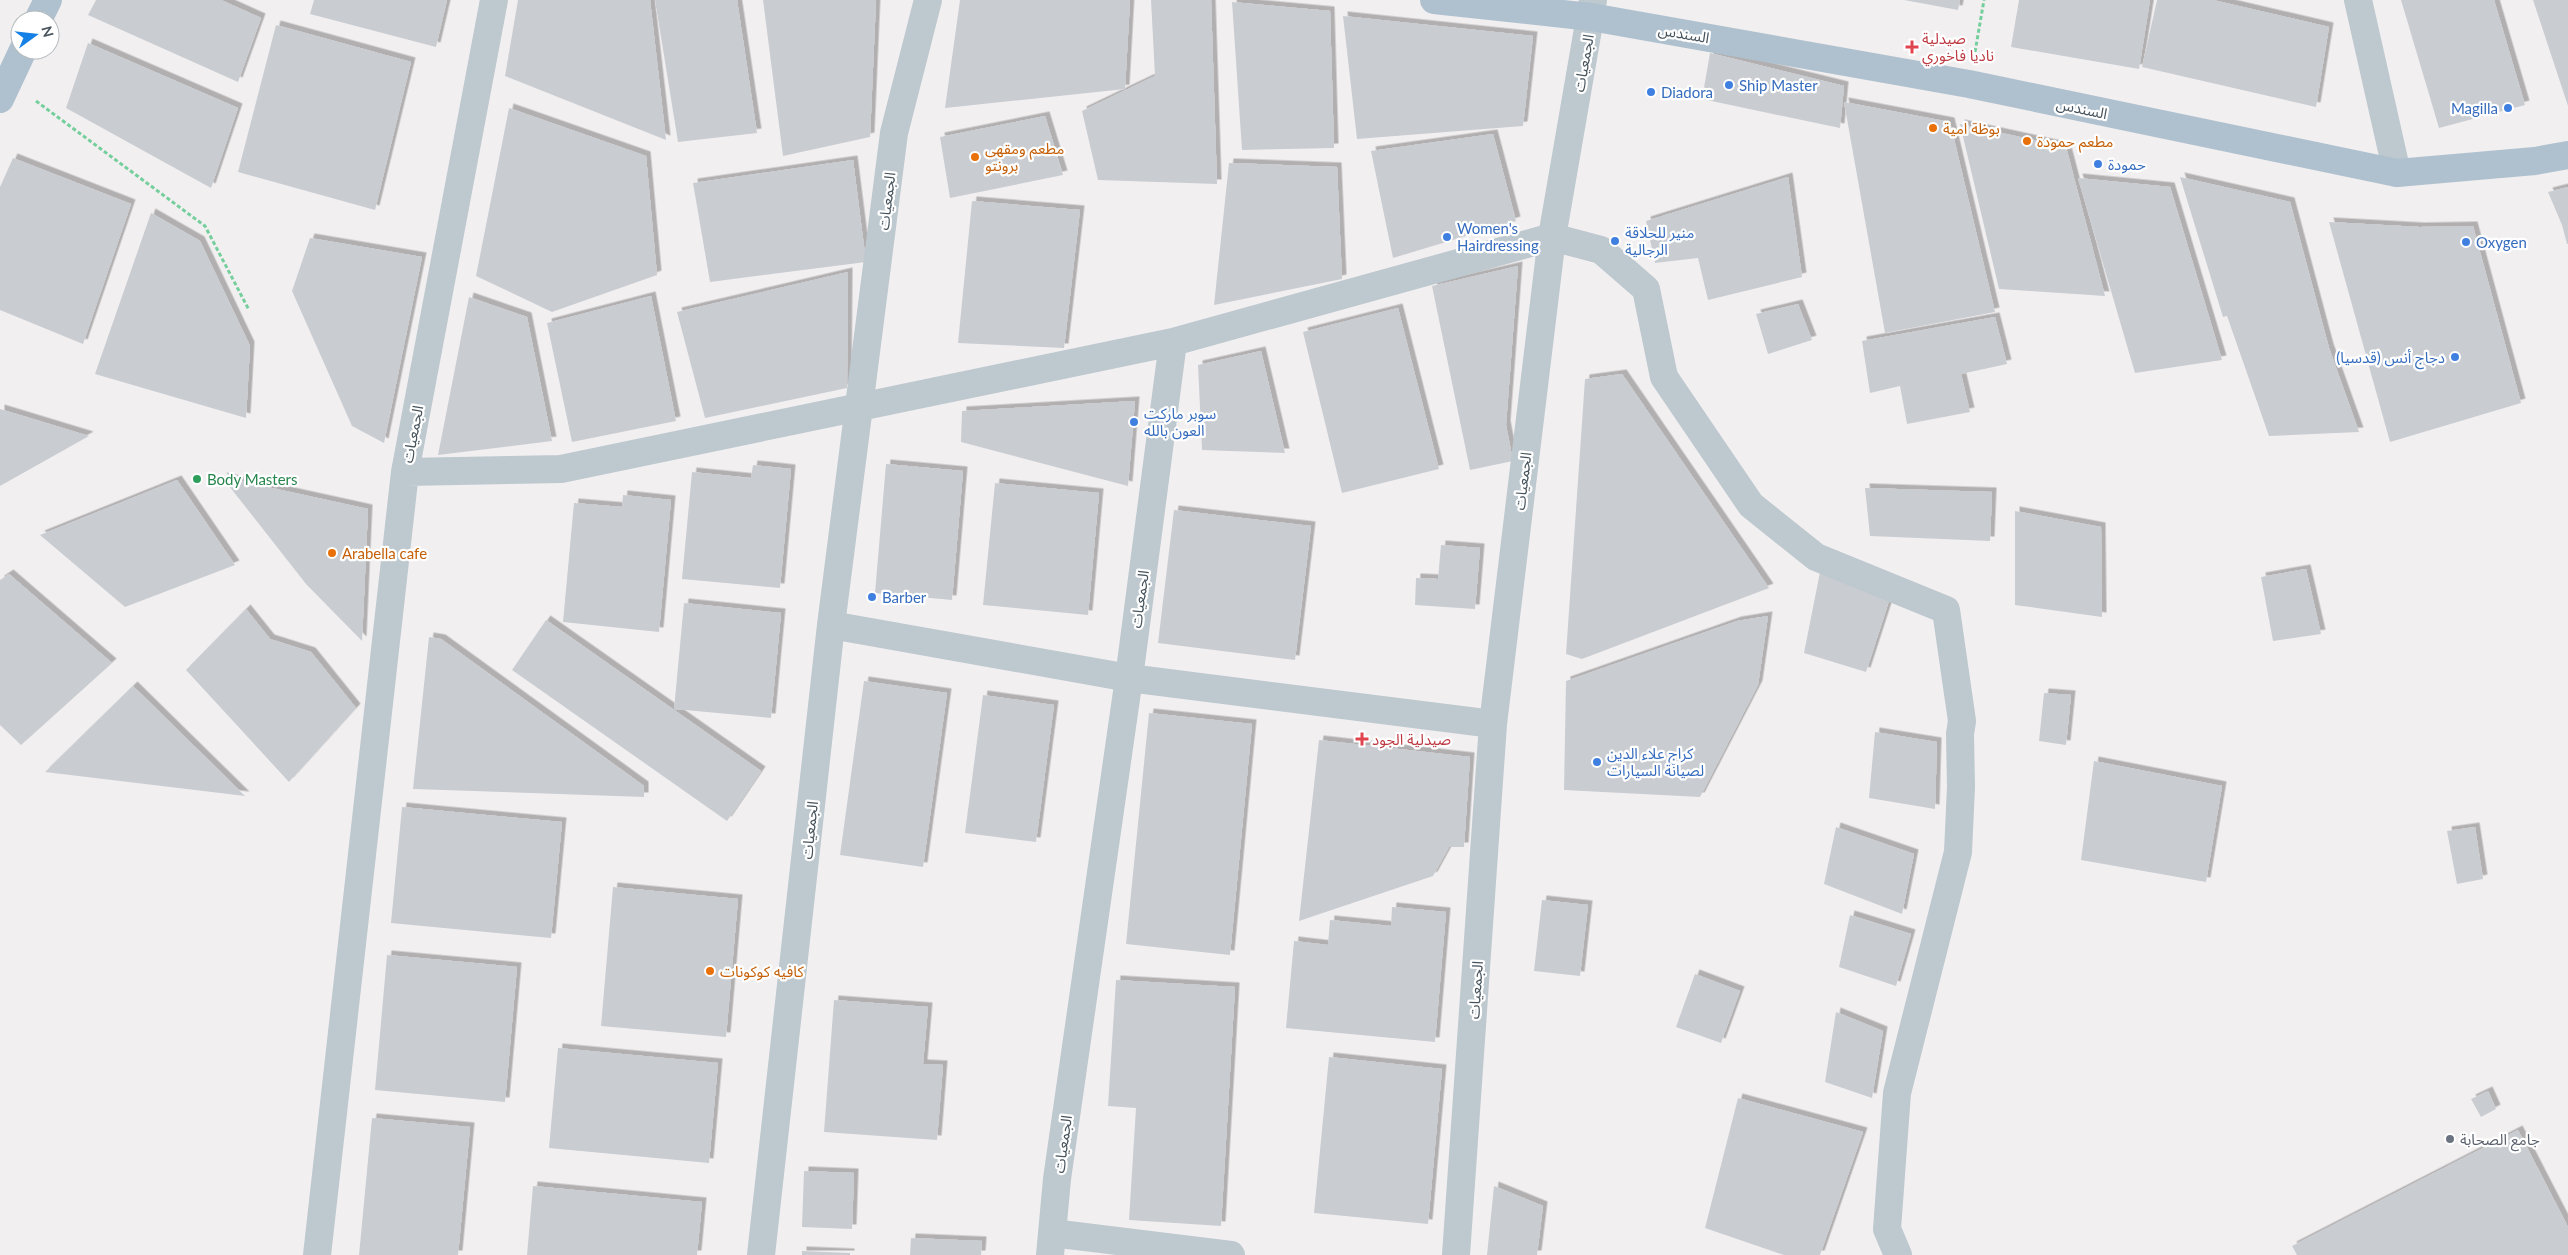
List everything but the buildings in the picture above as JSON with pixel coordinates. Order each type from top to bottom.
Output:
[{"type":"main road","name":"الجمعيات","points":[[1434,0],[1592,8]]},
{"type":"main road","name":"السندس","points":[[1592,8],[2397,173],[2535,161],[2568,155]]},
{"type":"main road","points":[[4,90],[19,60]]},
{"type":"street","name":"الجمعيات","points":[[494,0],[405,472],[561,469],[1174,342],[1552,236]]},
{"type":"street","name":"الجمعيات","points":[[761,1255],[831,625],[894,133],[928,0]]},
{"type":"street","points":[[2358,0],[2397,173]]},
{"type":"street","name":"الجمعيات","points":[[1456,1255],[1493,724],[1552,236],[1592,8]]},
{"type":"street","points":[[1552,236],[1600,250],[1646,290],[1664,377],[1751,505],[1816,557],[1946,610],[1962,721],[1960,734],[1961,787],[1958,852],[1897,1093],[1887,1229],[1898,1255]]},
{"type":"street","name":"الجمعيات","points":[[1051,1244],[1058,1170],[1129,678],[1174,342]]},
{"type":"street","points":[[317,1255],[405,472]]},
{"type":"street","points":[[831,625],[1129,678],[1493,724]]},
{"type":"street","points":[[1051,1244],[1231,1255]]},
{"type":"path","points":[[1969,84],[1984,0]]},
{"type":"path","points":[[4,90],[204,226],[249,310]]},
{"type":"place","name":"صيدلية ناديا فاخوري","points":[[1912,47]]},
{"type":"place","name":"Ship Master","points":[[1729,85]]},
{"type":"place","name":"Diadora","points":[[1651,92]]},
{"type":"place","name":"Magilla","points":[[2508,108]]},
{"type":"place","name":"بوظة امية","points":[[1933,128]]},
{"type":"place","name":"مطعم حمودة","points":[[2027,141]]},
{"type":"place","name":"مطعم ومقهى برونتو","points":[[975,157]]},
{"type":"place","name":"حمودة","points":[[2098,164]]},
{"type":"place","name":"Women's Hairdressing","points":[[1447,237]]},
{"type":"place","name":"منير للحلاقة الرجالية","points":[[1615,241]]},
{"type":"place","name":"Oxygen","points":[[2466,242]]},
{"type":"place","name":"دجاج أنس (قدسيا)","points":[[2455,357]]},
{"type":"place","name":"سوبر ماركت العون بالله","points":[[1134,422]]},
{"type":"place","name":"Body Masters","points":[[197,479]]},
{"type":"place","name":"Arabella cafe","points":[[332,553]]},
{"type":"place","name":"Barber","points":[[872,597]]},
{"type":"place","name":"صيدلية الجود","points":[[1362,739]]},
{"type":"place","name":"كراج علاء الدين لصيانة السيارات","points":[[1597,762]]},
{"type":"place","name":"كافيه كوكونات","points":[[710,971]]},
{"type":"place","name":"جامع الصحابة","points":[[2450,1139]]}]
